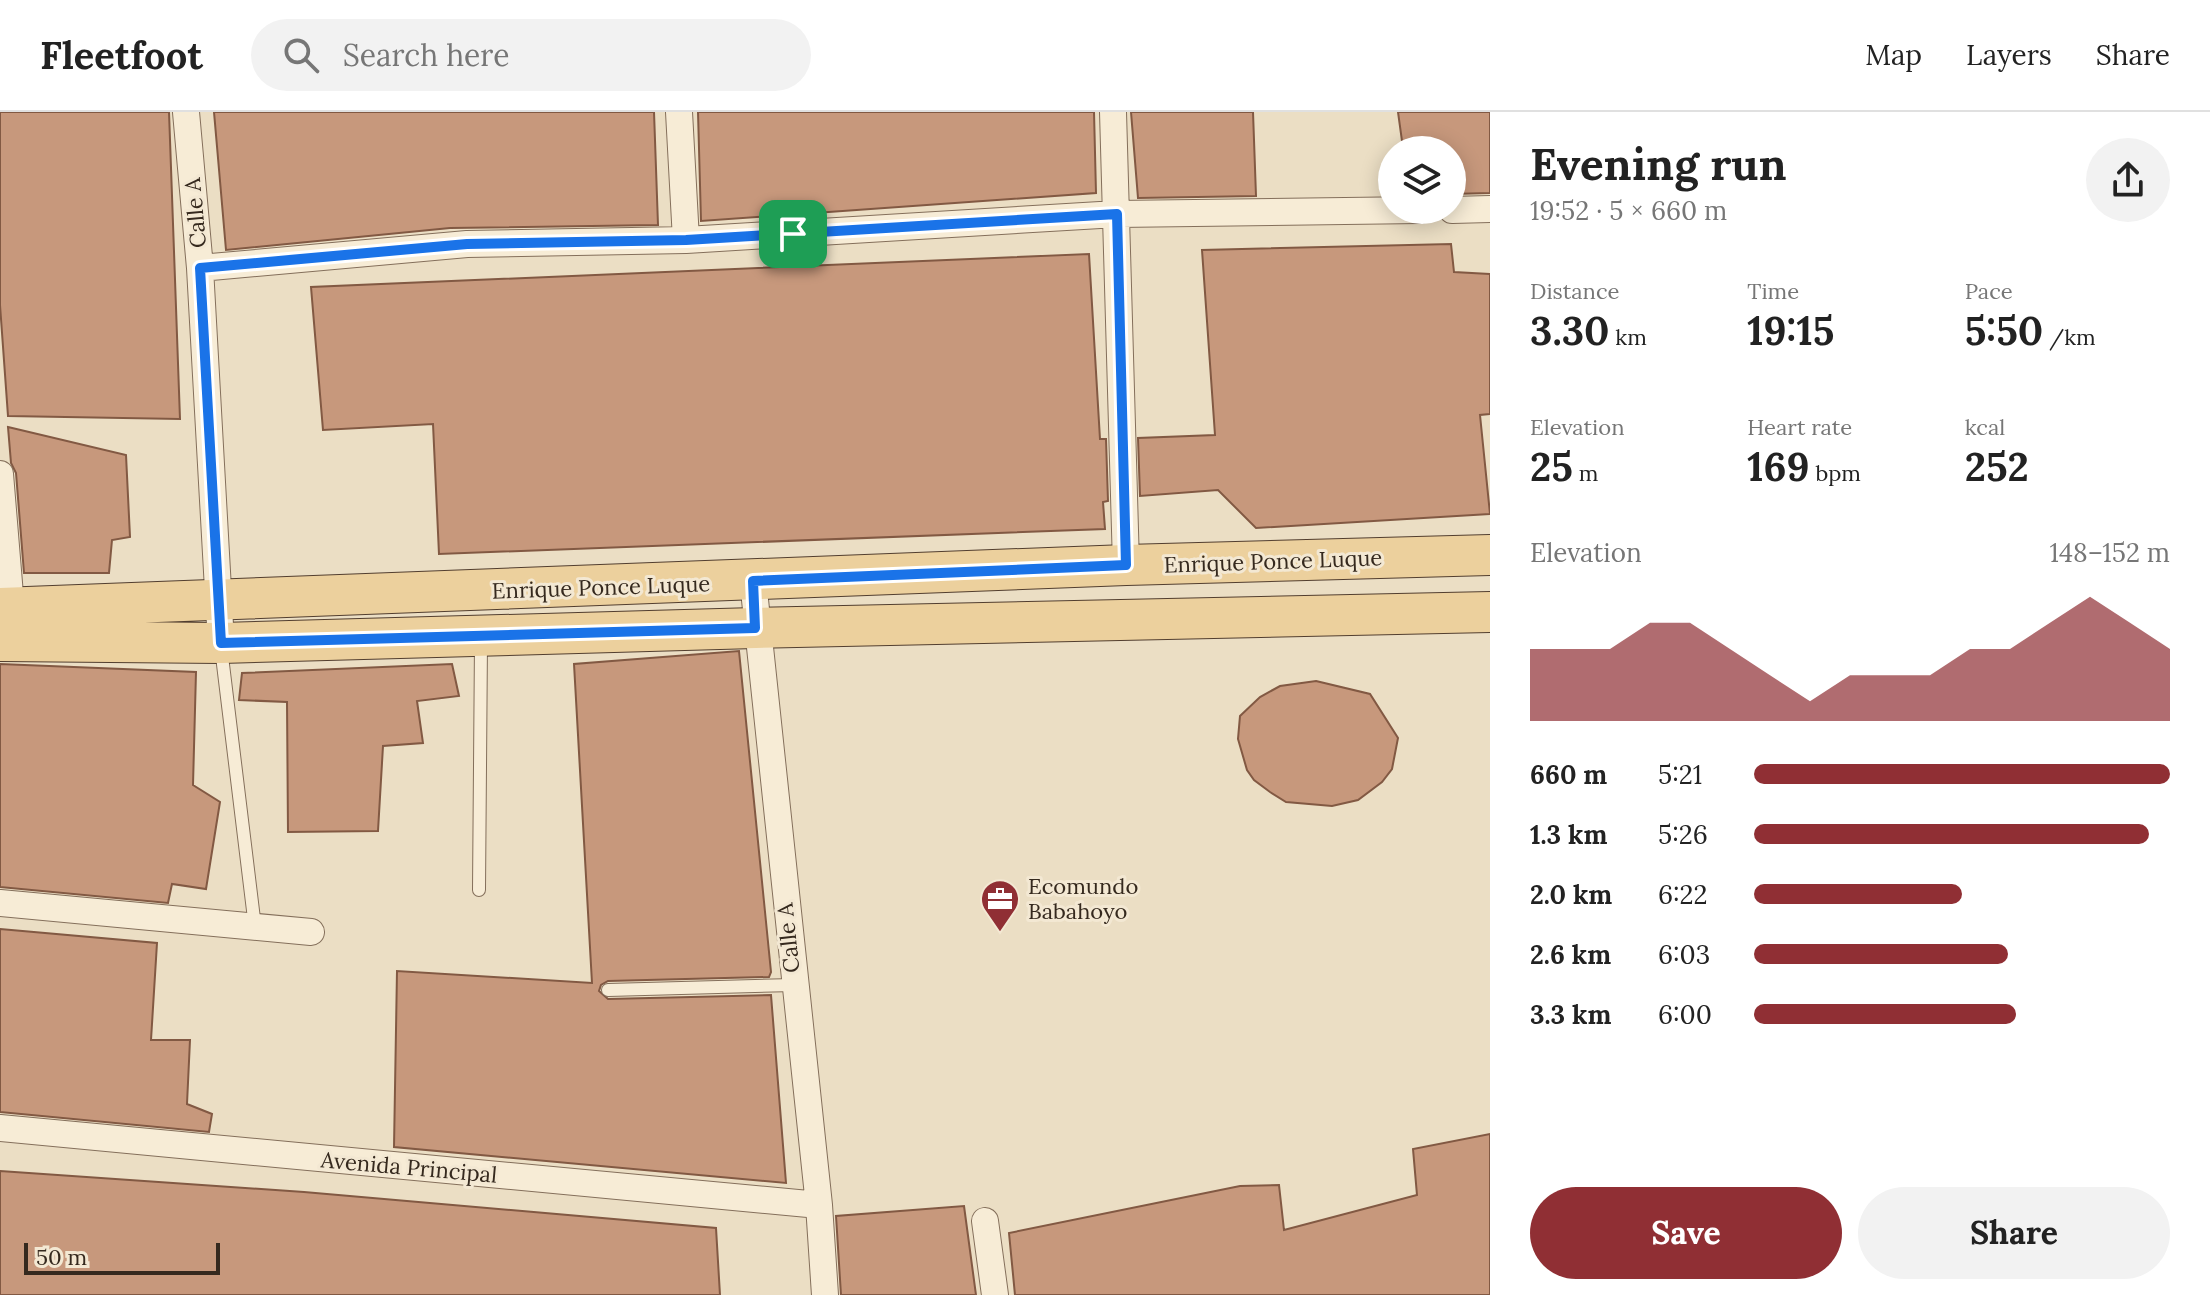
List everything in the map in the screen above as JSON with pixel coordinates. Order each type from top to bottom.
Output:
[{"type":"main road","name":"Enrique Ponce Luque","points":[[4,618],[217,601],[1126,565],[1490,555]]},
{"type":"main road","points":[[4,618],[221,643],[1490,612]]},
{"type":"street","name":"Calle A","points":[[186,112],[200,268],[221,643]]},
{"type":"street","points":[[679,112],[686,240]]},
{"type":"street","points":[[1113,112],[1126,565]]},
{"type":"street","points":[[1466,210],[1490,209]]},
{"type":"street","points":[[200,268],[467,244],[686,240],[1117,214],[1378,211]]},
{"type":"street","points":[[0,474],[4,618]]},
{"type":"street","name":"Calle A","points":[[753,581],[755,628],[819,1205],[825,1295]]},
{"type":"street","points":[[0,903],[311,932]]},
{"type":"street","name":"Avenida Principal","points":[[0,1128],[819,1205]]},
{"type":"street","points":[[985,1221],[995,1295]]},
{"type":"lane","points":[[479,890],[481,636]]},
{"type":"lane","points":[[221,643],[255,927]]},
{"type":"lane","points":[[608,990],[794,985]]},
{"type":"building","points":[[0,112],[169,112],[180,419],[8,416],[0,305]]},
{"type":"building","points":[[214,112],[654,112],[658,225],[450,228],[226,250]]},
{"type":"building","points":[[698,112],[1094,112],[1096,193],[701,221]]},
{"type":"building","points":[[1131,112],[1253,112],[1256,196],[1138,198]]},
{"type":"building","points":[[1398,112],[1490,112],[1490,193],[1466,194],[1466,136],[1401,136]]},
{"type":"building","points":[[1451,244],[1454,272],[1490,274],[1490,414],[1480,415],[1490,514],[1256,528],[1218,490],[1140,496],[1138,438],[1215,435],[1202,250]]},
{"type":"building","points":[[1089,254],[1100,439],[1106,439],[1108,501],[1103,502],[1105,529],[439,554],[433,424],[323,430],[311,287]]},
{"type":"building","points":[[8,427],[126,455],[130,537],[112,540],[109,573],[24,573],[16,473],[11,463]]},
{"type":"building","points":[[739,651],[771,972],[769,977],[608,981],[601,985],[599,991],[608,999],[771,995],[786,1183],[394,1147],[397,971],[592,983],[574,664]]},
{"type":"building","points":[[0,664],[196,672],[193,785],[220,802],[206,889],[172,884],[168,903],[0,887]]},
{"type":"building","points":[[452,664],[459,696],[417,701],[423,743],[383,746],[378,831],[288,832],[287,702],[239,700],[242,673]]},
{"type":"building","points":[[1316,681],[1370,694],[1398,738],[1392,769],[1382,782],[1358,800],[1332,806],[1286,802],[1254,780],[1247,770],[1238,739],[1240,716],[1260,697],[1280,686]]},
{"type":"building","points":[[0,929],[157,943],[151,1040],[190,1040],[187,1104],[212,1114],[209,1132],[0,1112]]},
{"type":"building","points":[[1490,1134],[1490,1295],[1015,1295],[1009,1233],[1240,1186],[1279,1185],[1284,1230],[1417,1195],[1413,1149]]},
{"type":"building","points":[[0,1171],[304,1192],[716,1228],[720,1295],[0,1295]]},
{"type":"building","points":[[964,1206],[976,1295],[841,1295],[836,1216]]},
{"type":"place","name":"Ecomundo Babahoyo","points":[[1000,933]]},
{"type":"route","points":[[1117,214],[1126,565],[753,581],[755,628],[221,643],[200,268],[467,244],[686,240],[793,234],[1117,214]]}]
